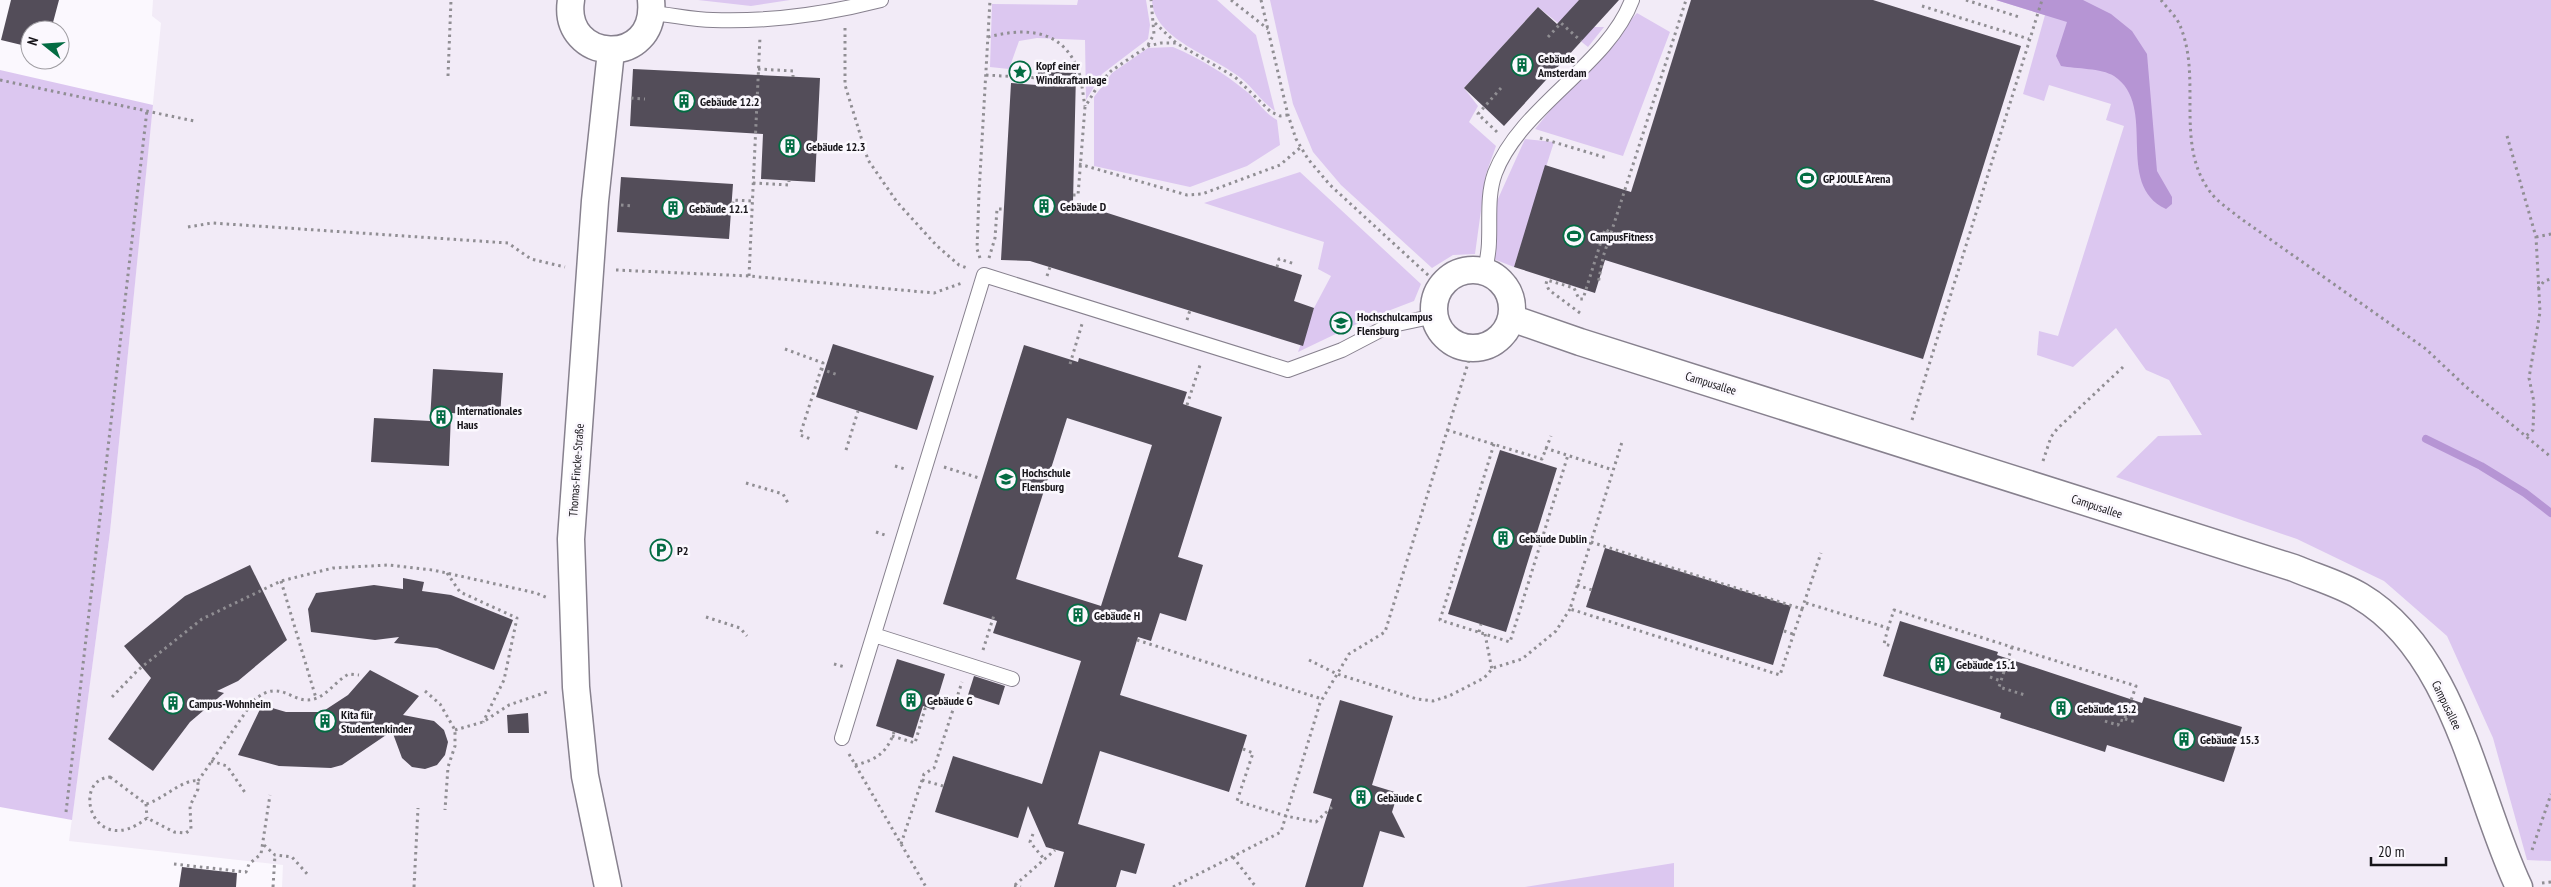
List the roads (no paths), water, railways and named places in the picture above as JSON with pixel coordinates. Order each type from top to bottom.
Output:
[{"type":"street","points":[[571,0],[572,22],[580,36],[593,46],[611,51],[625,48],[639,40],[647,29],[652,6]]},
{"type":"street","name":"Thomas-Fincke-Straße","points":[[608,887],[585,776],[576,687],[571,539],[590,268],[611,51]]},
{"type":"street","points":[[1473,270],[1485,272],[1500,280],[1508,290],[1512,307],[1511,318],[1498,339],[1487,345],[1473,347],[1452,341],[1440,328],[1435,316],[1435,301],[1441,287],[1449,278],[1460,272],[1473,270]]},
{"type":"street","name":"Campusallee","points":[[1511,318],[2294,568],[2360,596],[2387,616],[2413,643],[2442,693],[2470,754],[2518,886]]},
{"type":"lane","points":[[652,6],[712,20],[760,20],[845,9],[881,0]]},
{"type":"lane","points":[[1485,272],[1489,242],[1490,192],[1495,174],[1511,144],[1520,132],[1611,37],[1628,12],[1632,0]]},
{"type":"lane","points":[[842,738],[984,275],[1288,370],[1342,350],[1388,326],[1435,316]]},
{"type":"lane","points":[[874,635],[1012,678]]},
{"type":"waterway","points":[[2426,439],[2481,466],[2525,493],[2551,513]]},
{"type":"place","name":"Gebäude Amsterdam","points":[[1522,65]]},
{"type":"place","name":"Kopf einer Windkraftanlage","points":[[1020,72]]},
{"type":"place","name":"Gebäude 12.2","points":[[684,101]]},
{"type":"place","name":"Gebäude 12.3","points":[[790,146]]},
{"type":"place","name":"GP JOULE Arena","points":[[1807,178]]},
{"type":"place","name":"Gebäude D","points":[[1044,206]]},
{"type":"place","name":"Gebäude 12.1","points":[[673,208]]},
{"type":"place","name":"CampusFitness","points":[[1574,236]]},
{"type":"place","name":"Hochschulcampus Flensburg","points":[[1341,323]]},
{"type":"place","name":"Internationales Haus","points":[[441,417]]},
{"type":"place","name":"Hochschule Flensburg","points":[[1006,479]]},
{"type":"place","name":"Gebäude Dublin","points":[[1503,538]]},
{"type":"place","name":"P2","points":[[661,550]]},
{"type":"place","name":"Gebäude H","points":[[1078,615]]},
{"type":"place","name":"Gebäude 15.1","points":[[1940,664]]},
{"type":"place","name":"Gebäude G","points":[[911,700]]},
{"type":"place","name":"Campus-Wohnheim","points":[[173,703]]},
{"type":"place","name":"Gebäude 15.2","points":[[2061,708]]},
{"type":"place","name":"Kita für Studentenkinder","points":[[325,721]]},
{"type":"place","name":"Gebäude 15.3","points":[[2184,739]]},
{"type":"place","name":"Gebäude C","points":[[1361,797]]}]
